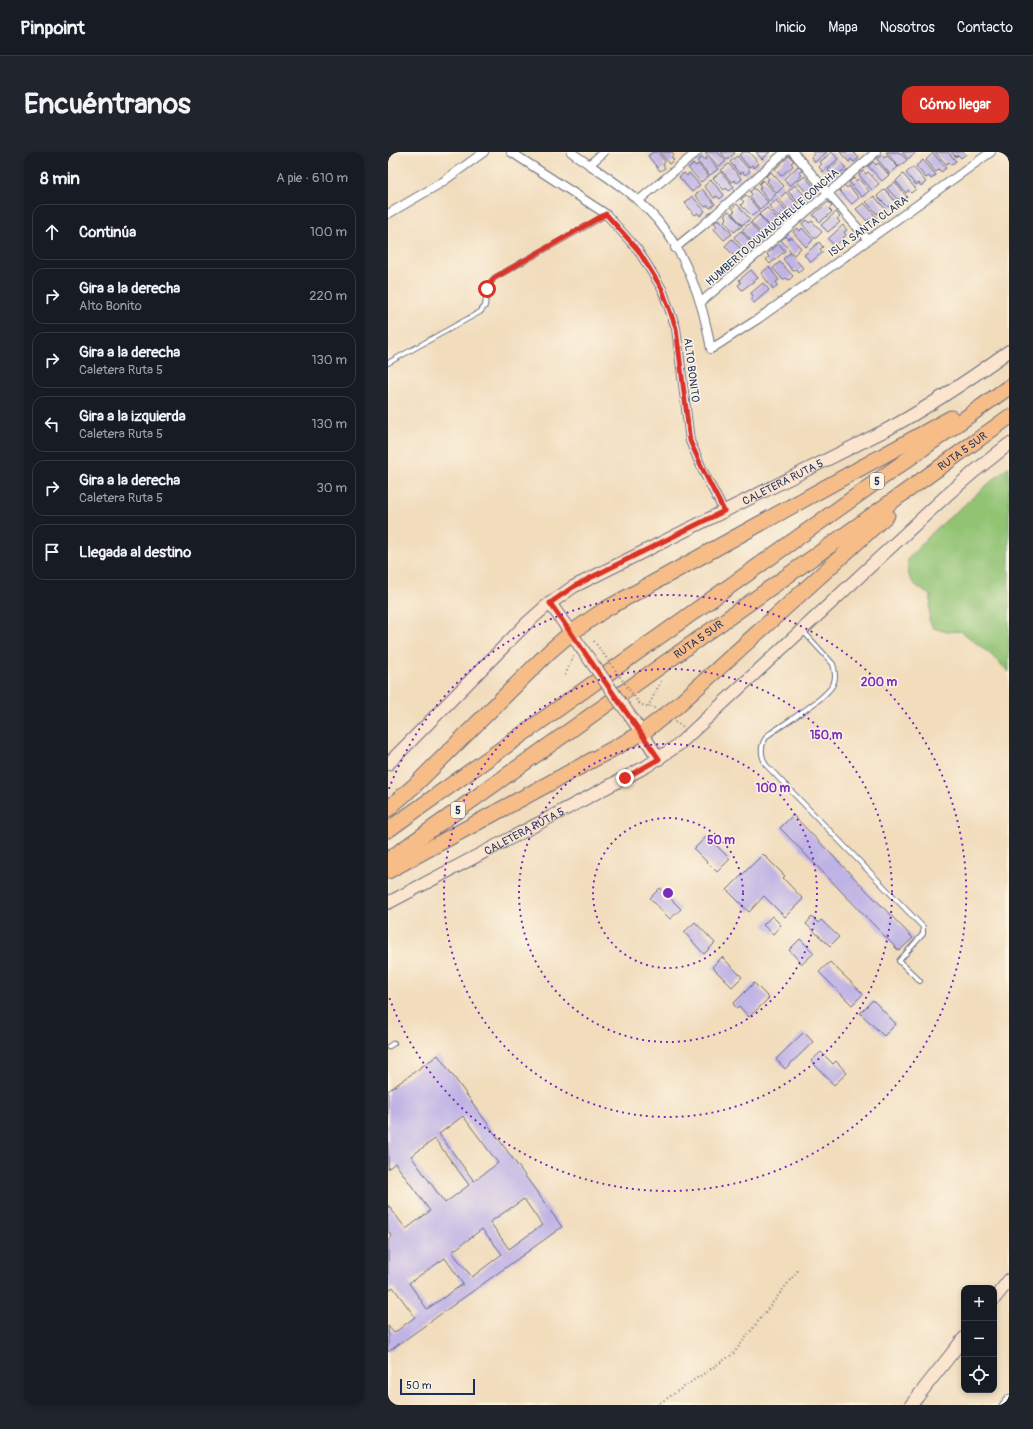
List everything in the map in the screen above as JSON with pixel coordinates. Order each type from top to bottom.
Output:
[{"type":"highway","points":[[388,809],[415,785],[550,651],[571,633],[613,604],[742,535],[1009,387]]},
{"type":"highway","name":"5","points":[[388,830],[1009,387]]},
{"type":"highway","name":"RUTA 5 SUR","points":[[388,860],[1009,417]]},
{"type":"highway","points":[[388,871],[642,733],[677,706],[943,465]]},
{"type":"street","points":[[388,214],[441,183],[484,152]]},
{"type":"street","name":"ALTO BONITO","points":[[511,152],[606,214],[638,250],[662,289],[676,328],[690,441],[724,511]]},
{"type":"street","points":[[571,152],[638,201],[649,211],[663,228],[676,248],[690,273],[700,302]]},
{"type":"street","points":[[589,165],[604,152]]},
{"type":"street","points":[[638,201],[696,152]]},
{"type":"street","points":[[676,248],[785,152]]},
{"type":"street","points":[[793,152],[868,240]]},
{"type":"street","name":"HUMBERTO DUVAUCHELLE CONCHA","points":[[700,302],[876,152]]},
{"type":"street","name":"ISLA SANTA CLARA","points":[[700,302],[711,349],[758,319],[991,152]]},
{"type":"street","name":"CALETERA RUTA 5","points":[[388,764],[527,624],[550,603],[573,587],[914,415],[958,387],[1009,351]]},
{"type":"street","name":"CALETERA RUTA 5","points":[[388,903],[659,759],[678,745],[947,495],[1009,444]]},
{"type":"street","points":[[550,603],[571,633],[578,653],[633,720],[659,759]]},
{"type":"street","points":[[997,1296],[1009,1280]]},
{"type":"street","points":[[911,1405],[961,1342]]},
{"type":"street","points":[[1004,1405],[1009,1399]]},
{"type":"lane","points":[[388,363],[480,312],[485,306],[487,289],[494,278],[606,214]]},
{"type":"lane","points":[[802,630],[833,664],[835,670],[834,683],[826,694],[763,740],[761,748],[763,760],[766,766],[923,927],[923,934],[899,961],[920,981]]},
{"type":"lane","points":[[388,1047],[394,1043]]},
{"type":"path","points":[[594,641],[639,703]]},
{"type":"path","points":[[565,675],[578,653]]},
{"type":"path","points":[[648,707],[652,700]]},
{"type":"path","points":[[657,1405],[733,1354],[798,1270]]},
{"type":"green space","points":[[1009,466],[1009,672],[990,654],[961,631],[947,632],[933,628],[929,620],[931,596],[912,582],[909,574],[908,559],[934,531]]},
{"type":"building","points":[[653,152],[658,152],[665,162],[663,164],[665,168],[660,171],[648,156]]},
{"type":"building","points":[[660,152],[672,152],[674,155],[671,157],[674,160],[669,164]]},
{"type":"building","points":[[705,152],[718,152],[726,161],[719,167]]},
{"type":"building","points":[[721,152],[734,152],[735,153],[727,160]]},
{"type":"building","points":[[743,152],[749,152],[759,164],[754,168],[752,165],[749,167],[739,155]]},
{"type":"building","points":[[756,152],[770,152],[762,159]]},
{"type":"building","points":[[812,152],[827,152],[815,162],[811,157],[814,154]]},
{"type":"building","points":[[832,152],[838,159],[823,172],[819,167],[822,164],[820,162]]},
{"type":"building","points":[[840,152],[853,152],[859,158],[854,162],[851,159],[849,162]]},
{"type":"building","points":[[886,152],[899,152],[907,160],[899,167]]},
{"type":"building","points":[[902,152],[916,152],[908,159]]},
{"type":"building","points":[[935,152],[948,152],[956,161],[951,165],[949,162],[946,164]]},
{"type":"building","points":[[951,152],[964,152],[966,154],[961,158],[958,155],[956,157]]},
{"type":"building","points":[[933,153],[946,168],[941,172],[939,169],[936,172],[926,160]]},
{"type":"building","points":[[882,155],[884,158],[887,156],[898,167],[890,174],[877,159]]},
{"type":"building","points":[[737,156],[750,171],[745,175],[743,172],[740,174],[730,162]]},
{"type":"building","points":[[789,156],[794,161],[791,163],[793,166],[781,176],[775,169]]},
{"type":"building","points":[[702,157],[705,160],[707,157],[718,169],[710,175],[697,161]]},
{"type":"building","points":[[923,160],[936,175],[931,179],[929,176],[926,178],[916,166]]},
{"type":"building","points":[[840,161],[846,168],[831,180],[827,176],[830,173],[828,170]]},
{"type":"building","points":[[873,162],[876,165],[878,163],[889,175],[882,181],[868,166]]},
{"type":"building","points":[[693,164],[696,166],[698,164],[709,176],[701,182],[688,168]]},
{"type":"building","points":[[729,164],[742,179],[737,183],[734,180],[732,182],[721,170]]},
{"type":"building","points":[[798,166],[802,170],[799,173],[802,175],[790,186],[784,179]]},
{"type":"building","points":[[913,167],[926,182],[921,186],[919,183],[916,185],[906,173]]},
{"type":"building","points":[[863,171],[866,174],[868,172],[879,184],[872,190],[859,175]]},
{"type":"building","points":[[721,172],[734,187],[729,191],[726,188],[724,190],[713,178]]},
{"type":"building","points":[[771,172],[784,186],[777,193],[767,181],[769,179],[766,176]]},
{"type":"building","points":[[684,173],[687,176],[689,173],[700,185],[692,192],[679,177]]},
{"type":"building","points":[[903,174],[916,189],[911,193],[908,190],[906,193],[896,181]]},
{"type":"building","points":[[805,176],[817,191],[813,195],[810,192],[808,194],[797,182]]},
{"type":"building","points":[[854,178],[856,181],[859,179],[869,191],[862,197],[849,182]]},
{"type":"building","points":[[711,180],[724,195],[720,199],[717,196],[714,198],[704,186]]},
{"type":"building","points":[[763,180],[776,194],[769,201],[759,189],[761,187],[759,184]]},
{"type":"building","points":[[895,182],[907,197],[903,201],[900,198],[898,200],[887,188]]},
{"type":"building","points":[[795,185],[808,199],[803,204],[801,201],[798,203],[788,191]]},
{"type":"building","points":[[844,185],[847,188],[849,186],[859,198],[852,204],[839,190]]},
{"type":"building","points":[[754,188],[768,202],[760,209],[750,197],[752,194],[750,192]]},
{"type":"building","points":[[702,189],[715,204],[710,208],[708,205],[705,207],[695,195]]},
{"type":"building","points":[[885,189],[897,204],[893,208],[890,205],[888,207],[877,196]]},
{"type":"building","points":[[786,192],[799,207],[794,211],[792,208],[789,211],[779,199]]},
{"type":"building","points":[[746,195],[759,210],[752,216],[741,205],[744,202],[741,199]]},
{"type":"building","points":[[692,196],[705,211],[700,216],[698,213],[695,215],[685,203]]},
{"type":"building","points":[[874,196],[887,211],[882,215],[879,212],[877,214],[866,202]]},
{"type":"building","points":[[776,200],[789,215],[784,219],[782,216],[779,218],[769,206]]},
{"type":"building","points":[[828,202],[832,206],[829,209],[832,212],[820,222],[813,215]]},
{"type":"building","points":[[864,203],[877,218],[872,222],[869,219],[867,221],[856,209]]},
{"type":"building","points":[[737,204],[750,219],[742,225],[732,213],[735,211],[732,208]]},
{"type":"building","points":[[767,208],[780,222],[775,226],[772,223],[770,226],[759,214]]},
{"type":"building","points":[[729,211],[742,226],[734,232],[724,221],[727,218],[724,215]]},
{"type":"building","points":[[836,212],[840,217],[837,219],[840,222],[828,232],[821,225]]},
{"type":"building","points":[[759,215],[772,230],[767,234],[764,231],[762,234],[751,222]]},
{"type":"building","points":[[719,219],[732,234],[724,240],[714,229],[717,226],[714,223]]},
{"type":"building","points":[[807,220],[809,223],[812,221],[822,232],[815,239],[802,224]]},
{"type":"building","points":[[750,223],[763,238],[758,243],[755,240],[753,242],[742,230]]},
{"type":"building","points":[[843,225],[847,230],[844,232],[846,235],[835,246],[828,239]]},
{"type":"building","points":[[797,228],[800,231],[802,228],[813,240],[806,247],[793,232]]},
{"type":"building","points":[[741,231],[754,246],[749,250],[747,247],[744,249],[734,237]]},
{"type":"building","points":[[786,236],[788,239],[791,237],[801,248],[794,255],[781,240]]},
{"type":"building","points":[[732,239],[745,254],[740,258],[738,255],[735,257],[725,246]]},
{"type":"building","points":[[819,242],[823,247],[820,249],[823,252],[811,262],[804,255]]},
{"type":"building","points":[[779,244],[785,251],[770,264],[766,259],[769,257],[767,254]]},
{"type":"building","points":[[790,253],[803,268],[798,272],[796,269],[793,271],[783,259]]},
{"type":"building","points":[[780,262],[793,276],[789,280],[786,278],[783,280],[773,268]]},
{"type":"building","points":[[769,267],[779,280],[776,282],[778,285],[773,289],[761,273]]},
{"type":"building","points":[[751,270],[758,278],[742,290],[738,285],[741,283],[739,280]]},
{"type":"building","points":[[763,283],[769,290],[754,303],[750,298],[753,296],[751,293]]},
{"type":"building","points":[[793,815],[913,938],[899,951],[780,828]]},
{"type":"building","points":[[707,836],[730,859],[717,872],[694,849]]},
{"type":"building","points":[[763,854],[785,876],[783,878],[803,899],[785,917],[764,896],[749,912],[727,890]]},
{"type":"building","points":[[660,888],[681,909],[670,919],[650,898]]},
{"type":"building","points":[[772,916],[781,925],[773,934],[763,925]]},
{"type":"building","points":[[812,917],[818,923],[821,920],[839,937],[830,946],[806,924]]},
{"type":"building","points":[[695,922],[715,943],[704,954],[684,932]]},
{"type":"building","points":[[800,939],[814,953],[802,964],[789,950]]},
{"type":"building","points":[[722,957],[742,977],[732,987],[712,967]]},
{"type":"building","points":[[830,962],[863,994],[852,1005],[819,972]]},
{"type":"building","points":[[754,983],[769,998],[749,1017],[739,1006],[737,1008],[733,1004]]},
{"type":"building","points":[[873,1000],[896,1024],[884,1036],[860,1013]]},
{"type":"building","points":[[804,1032],[813,1042],[785,1069],[776,1059]]},
{"type":"building","points":[[821,1052],[833,1064],[836,1061],[847,1073],[834,1085],[811,1061]]},
{"type":"building","points":[[438,1055],[562,1227],[388,1352],[388,1326],[394,1333],[415,1317],[393,1287],[388,1291],[388,1240],[392,1237],[388,1231],[388,1205],[406,1229],[430,1211],[395,1163],[388,1169],[388,1091]],"holes":[[[463,1116],[498,1163],[474,1181],[439,1134]],[[435,1139],[469,1185],[445,1203],[411,1156]],[[524,1199],[542,1225],[509,1249],[490,1222]],[[482,1229],[502,1254],[472,1277],[452,1252]],[[445,1258],[463,1284],[427,1309],[409,1283]]]},
{"type":"route","points":[[487,289],[494,278],[606,214],[638,250],[662,289],[676,328],[690,441],[724,511],[590,578],[573,587],[550,603],[659,759],[625,778]]}]
